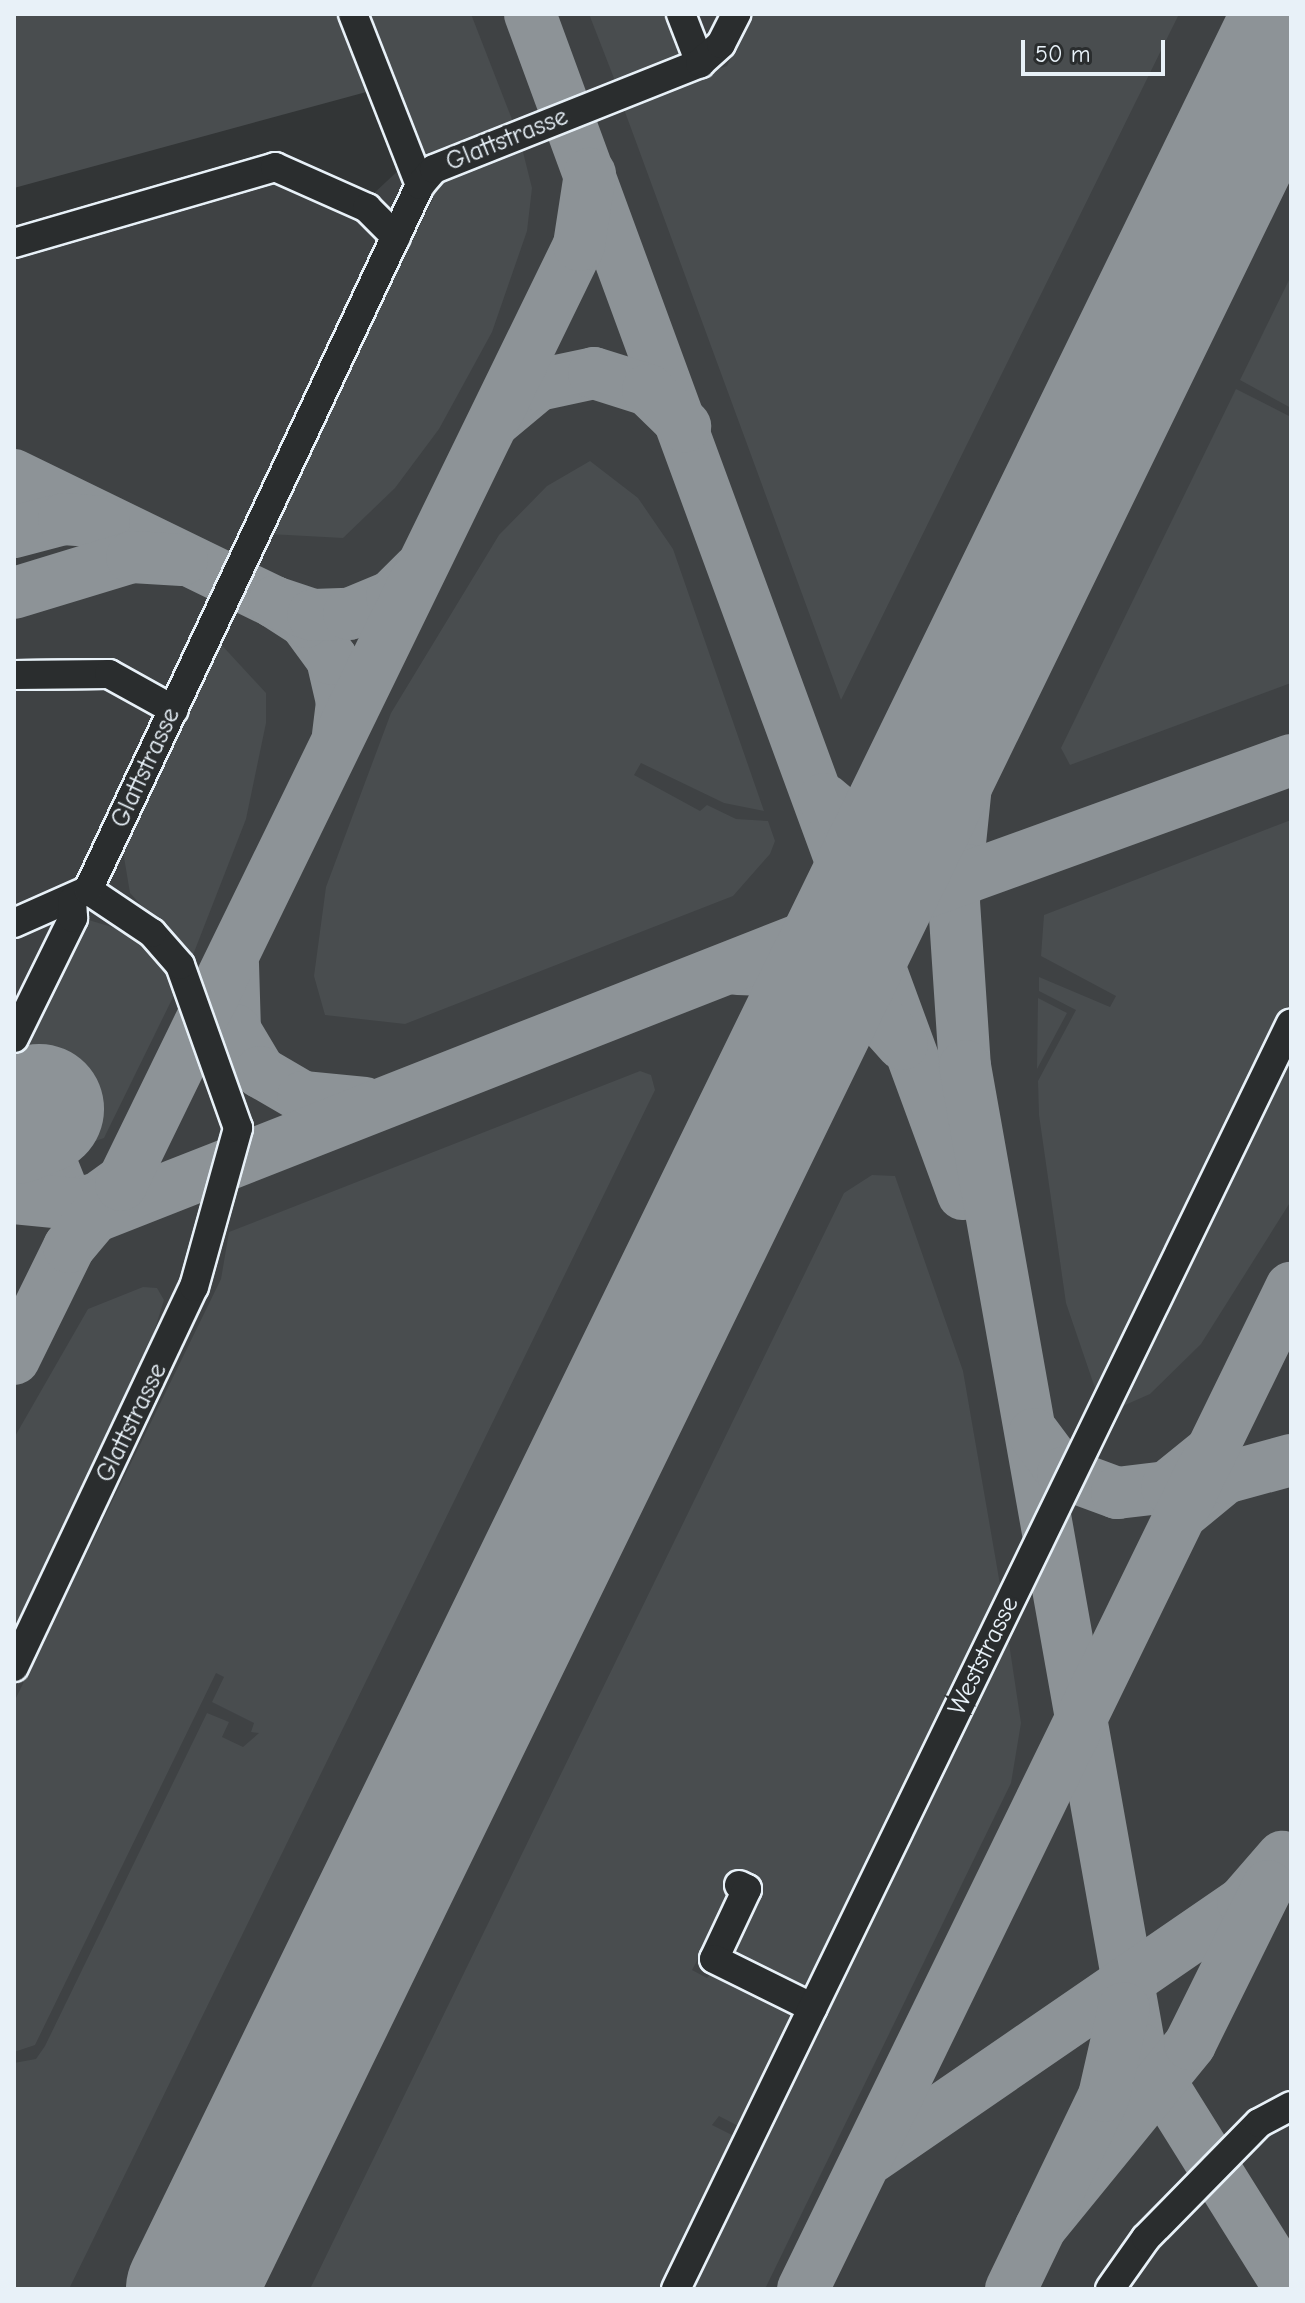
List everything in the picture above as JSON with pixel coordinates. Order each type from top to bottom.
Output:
[{"type":"lane","points":[[353,14],[420,185]]},
{"type":"lane","points":[[681,14],[700,63]]},
{"type":"lane","name":"Glattstrasse","points":[[14,1667],[194,1287],[238,1128],[186,974],[152,933],[80,895],[174,710],[420,185],[434,169],[700,63],[721,44],[736,14]]},
{"type":"lane","points":[[14,243],[275,167],[367,208],[396,237]]},
{"type":"lane","points":[[14,675],[98,671],[132,681],[174,710]]},
{"type":"lane","points":[[14,923],[80,895]]},
{"type":"lane","points":[[14,1038],[73,918],[80,895]]},
{"type":"lane","name":"Weststrasse","points":[[676,2289],[1291,1023]]},
{"type":"lane","points":[[739,1885],[747,1889],[707,1961],[813,2008]]},
{"type":"lane","points":[[1110,2289],[1146,2238],[1291,2090]]},
{"type":"lane","points":[[1259,2123],[1291,2106]]},
{"type":"lane","points":[[1135,2289],[1137,2254],[1146,2238]]},
{"type":"shaded area","points":[[14,14],[340,14],[370,91],[14,188]]},
{"type":"shaded area","points":[[343,14],[1291,14],[1291,2289],[14,2289],[14,232],[279,150],[372,195],[402,167]]},
{"type":"shaded area","points":[[361,14],[471,14],[515,127],[435,157],[422,154]]},
{"type":"shaded area","points":[[589,14],[676,14],[685,56],[617,86]]},
{"type":"shaded area","points":[[753,14],[1179,14],[841,700],[621,101],[727,66]]},
{"type":"shaded area","points":[[521,144],[532,188],[527,231],[492,332],[439,429],[395,488],[343,538],[269,534],[436,192],[447,179]]},
{"type":"shaded area","points":[[1291,276],[1291,408],[1240,380]]},
{"type":"shaded area","points":[[1236,389],[1291,417],[1291,683],[1070,765],[1061,748]]},
{"type":"shaded area","points":[[590,461],[638,498],[673,549],[764,811],[724,803],[641,763],[634,775],[700,811],[707,805],[736,819],[768,821],[775,841],[770,854],[733,896],[405,1024],[325,1015],[314,976],[326,887],[391,713],[499,535],[547,486]]},
{"type":"shaded area","points":[[217,640],[266,693],[266,723],[246,819],[191,960],[130,893],[122,845]]},
{"type":"shaded area","points":[[1291,820],[1291,1001],[1098,1397],[1066,1303],[1039,1115],[1038,1081],[1076,1010],[1039,991],[1039,977],[1110,1007],[1116,996],[1041,956],[1044,915]]},
{"type":"shaded area","points":[[82,918],[125,931],[155,952],[178,987],[104,1138],[63,1152],[16,1046]]},
{"type":"shaded area","points":[[1038,998],[1067,1013],[1037,1069]]},
{"type":"shaded area","points":[[1291,1049],[1291,1201],[1201,1344],[1150,1394],[1116,1409]]},
{"type":"shaded area","points":[[640,1071],[651,1075],[655,1090],[69,2289],[14,2289],[14,2063],[36,2059],[45,2046],[207,1713],[229,1722],[222,1737],[243,1747],[259,1733],[251,1732],[254,1723],[212,1702],[224,1677],[216,1673],[35,2045],[14,2052],[14,1702],[221,1279],[229,1232]]},
{"type":"shaded area","points":[[22,1136],[30,1139],[33,1147],[30,1155],[22,1158],[14,1155],[11,1147],[14,1139]]},
{"type":"shaded area","points":[[872,1175],[895,1176],[963,1371],[1002,1596],[805,1992],[699,1957],[692,1970],[707,1978],[713,1971],[796,2012],[742,2128],[719,2116],[712,2125],[738,2138],[664,2289],[310,2289],[844,1193]]},
{"type":"shaded area","points":[[143,1287],[157,1288],[164,1300],[141,1374],[14,1633],[14,1438],[88,1309]]},
{"type":"shaded area","points":[[1009,1643],[1021,1723],[1011,1783],[765,2289],[687,2289],[998,1650]]},
{"type":"taxiway","points":[[530,14],[963,1194]]},
{"type":"taxiway","points":[[14,1359],[69,1247],[121,1185],[579,245],[590,174]]},
{"type":"taxiway","points":[[496,420],[538,385],[594,373],[648,390],[685,426]]},
{"type":"taxiway","points":[[14,475],[274,602]]},
{"type":"taxiway","points":[[14,532],[64,519],[104,522]]},
{"type":"taxiway","points":[[1042,542],[996,664],[966,785],[954,902],[965,1066],[1140,2049],[1290,2289]]},
{"type":"taxiway","points":[[14,593],[132,557],[182,560]]},
{"type":"taxiway","points":[[338,735],[342,702],[332,659],[305,622],[274,602],[313,615],[349,614],[392,596],[418,570]]},
{"type":"taxiway","points":[[99,1215],[860,916],[1291,760]]},
{"type":"taxiway","points":[[824,799],[894,858],[977,872]]},
{"type":"taxiway","points":[[233,964],[235,1030],[260,1072],[303,1097],[365,1103]]},
{"type":"taxiway","points":[[738,969],[792,971],[833,985],[868,1006],[902,1044]]},
{"type":"taxiway","points":[[14,1070],[68,1205],[97,1199],[120,1182]]},
{"type":"taxiway","points":[[14,1198],[96,1206]]},
{"type":"taxiway","points":[[803,2289],[1291,1288]]},
{"type":"taxiway","points":[[1034,1434],[1063,1473],[1117,1493],[1167,1487],[1209,1453]]},
{"type":"taxiway","points":[[1185,1511],[1225,1478],[1291,1460]]},
{"type":"taxiway","points":[[872,2157],[1243,1902],[1282,1857]]},
{"type":"taxiway","points":[[1041,2227],[1190,2044],[1268,1886]]},
{"type":"taxiway","points":[[1011,2289],[1104,2096],[1124,2008]]},
{"type":"runway","points":[[191,2289],[1291,31]]},
{"type":"runway","points":[[14,1119],[39,1109]]}]
